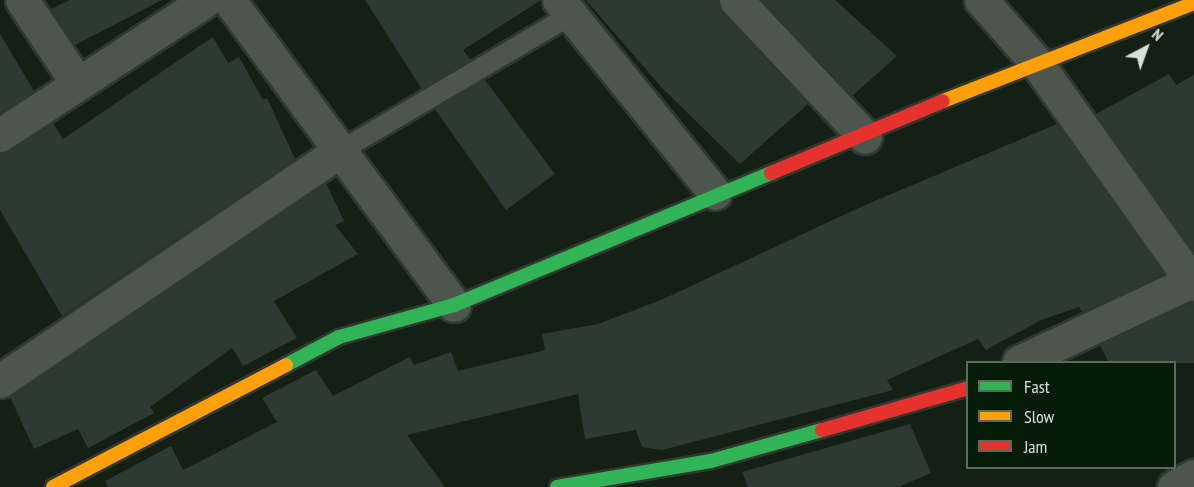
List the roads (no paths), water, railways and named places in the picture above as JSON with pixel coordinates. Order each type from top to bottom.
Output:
[{"type":"street","points":[[21,0],[78,84]]},
{"type":"street","points":[[0,135],[206,0]]},
{"type":"street","points":[[229,0],[454,304]]},
{"type":"street","points":[[736,0],[865,137]]},
{"type":"street","points":[[981,0],[1036,62],[1193,281],[1023,361]]},
{"type":"street","points":[[53,487],[339,337],[454,304],[715,193],[865,137],[1036,62],[1194,2]]},
{"type":"street","points":[[565,7],[715,193]]},
{"type":"street","points":[[0,381],[340,151]]},
{"type":"street","points":[[557,487],[711,461],[966,389]]},
{"type":"street","points":[[1174,487],[1194,476]]},
{"type":"lane","points":[[340,151],[565,7]]}]
